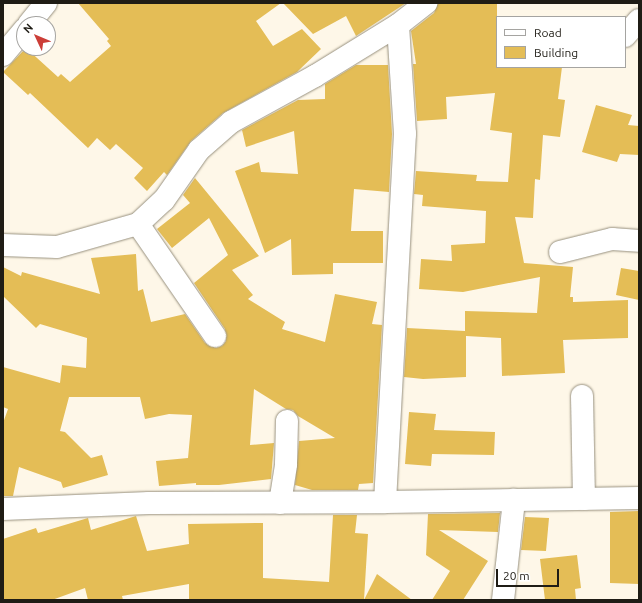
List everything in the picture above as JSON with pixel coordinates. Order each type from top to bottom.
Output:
[{"type":"street","points":[[35,16],[46,3]]},
{"type":"street","points":[[3,245],[57,247],[138,224],[164,200],[199,150],[231,122],[315,76],[398,25],[426,3]]},
{"type":"street","points":[[626,35],[639,20]]},
{"type":"street","points":[[385,502],[405,134],[398,25]]},
{"type":"street","points":[[3,55],[16,40]]},
{"type":"street","points":[[138,224],[215,336]]},
{"type":"street","points":[[560,252],[612,239],[639,242]]},
{"type":"street","points":[[582,396],[584,498]]},
{"type":"street","points":[[280,503],[286,464],[287,421]]},
{"type":"street","points":[[3,509],[149,503],[385,502],[639,498]]},
{"type":"street","points":[[503,600],[514,500]]},
{"type":"building","points":[[78,3],[281,3],[256,21],[273,46],[302,29],[321,49],[297,72],[223,113],[191,141],[167,175],[164,172],[147,191],[134,178],[143,168],[116,144],[110,150],[97,138],[88,148],[30,93],[28,95],[3,72],[18,56],[35,56],[58,77],[61,74],[70,82],[111,46],[107,41],[109,39]]},
{"type":"building","points":[[283,3],[406,3],[356,36],[346,16],[313,34]]},
{"type":"building","points":[[438,3],[497,3],[496,68],[562,68],[558,99],[565,100],[560,137],[543,135],[540,180],[535,179],[533,218],[515,217],[524,263],[573,267],[570,297],[573,297],[573,302],[628,300],[628,338],[563,340],[565,373],[502,376],[501,338],[466,336],[466,377],[423,379],[404,377],[407,328],[465,331],[465,311],[537,313],[540,277],[463,292],[419,289],[421,259],[452,261],[451,245],[485,243],[486,211],[422,206],[423,195],[414,194],[416,171],[477,175],[476,181],[508,182],[512,133],[490,130],[495,93],[446,97],[447,119],[417,121],[413,64],[416,64],[411,31],[434,13]]},
{"type":"building","points":[[356,65],[388,65],[392,134],[389,192],[354,189],[351,231],[383,231],[383,263],[333,263],[333,274],[292,275],[291,239],[265,253],[235,171],[259,162],[261,172],[298,174],[294,131],[246,147],[242,130],[298,100],[325,99],[325,84]]},
{"type":"building","points":[[596,105],[632,115],[628,125],[639,126],[639,155],[620,154],[617,162],[582,152]]},
{"type":"building","points":[[195,178],[259,256],[232,270],[253,295],[248,299],[285,322],[282,329],[325,342],[335,294],[377,302],[372,324],[382,325],[373,483],[359,484],[358,490],[312,490],[295,485],[299,441],[335,438],[298,416],[293,410],[286,409],[254,389],[250,445],[274,443],[271,479],[219,485],[196,485],[196,483],[159,486],[156,461],[188,458],[192,415],[169,414],[145,419],[140,397],[69,397],[60,431],[65,432],[91,458],[102,455],[108,475],[63,488],[61,482],[19,467],[13,496],[3,496],[3,423],[8,409],[3,407],[3,367],[60,383],[62,365],[86,368],[87,338],[40,324],[36,328],[3,296],[3,267],[21,276],[22,272],[100,294],[91,258],[136,254],[138,291],[143,289],[151,322],[185,314],[205,343],[216,348],[222,346],[226,341],[225,329],[194,283],[228,255],[209,218],[172,248],[157,229],[190,203],[183,195]]},
{"type":"building","points":[[621,268],[639,271],[639,300],[616,295]]},
{"type":"building","points":[[409,412],[436,414],[434,430],[495,432],[494,455],[432,454],[431,466],[405,464]]},
{"type":"building","points":[[639,511],[639,584],[610,583],[610,512]]},
{"type":"building","points":[[500,513],[498,532],[439,530],[488,561],[463,600],[432,600],[450,571],[426,555],[428,514]]},
{"type":"building","points":[[333,515],[357,515],[355,533],[368,534],[364,600],[189,600],[189,584],[122,596],[123,600],[88,600],[85,588],[52,600],[3,600],[3,539],[36,528],[38,533],[88,518],[91,530],[136,516],[147,551],[189,544],[188,524],[263,523],[263,578],[329,582]]},
{"type":"building","points":[[525,517],[549,518],[546,551],[521,550]]},
{"type":"building","points":[[577,555],[581,588],[575,589],[576,600],[545,600],[540,559]]},
{"type":"building","points":[[377,574],[412,600],[364,600]]}]
